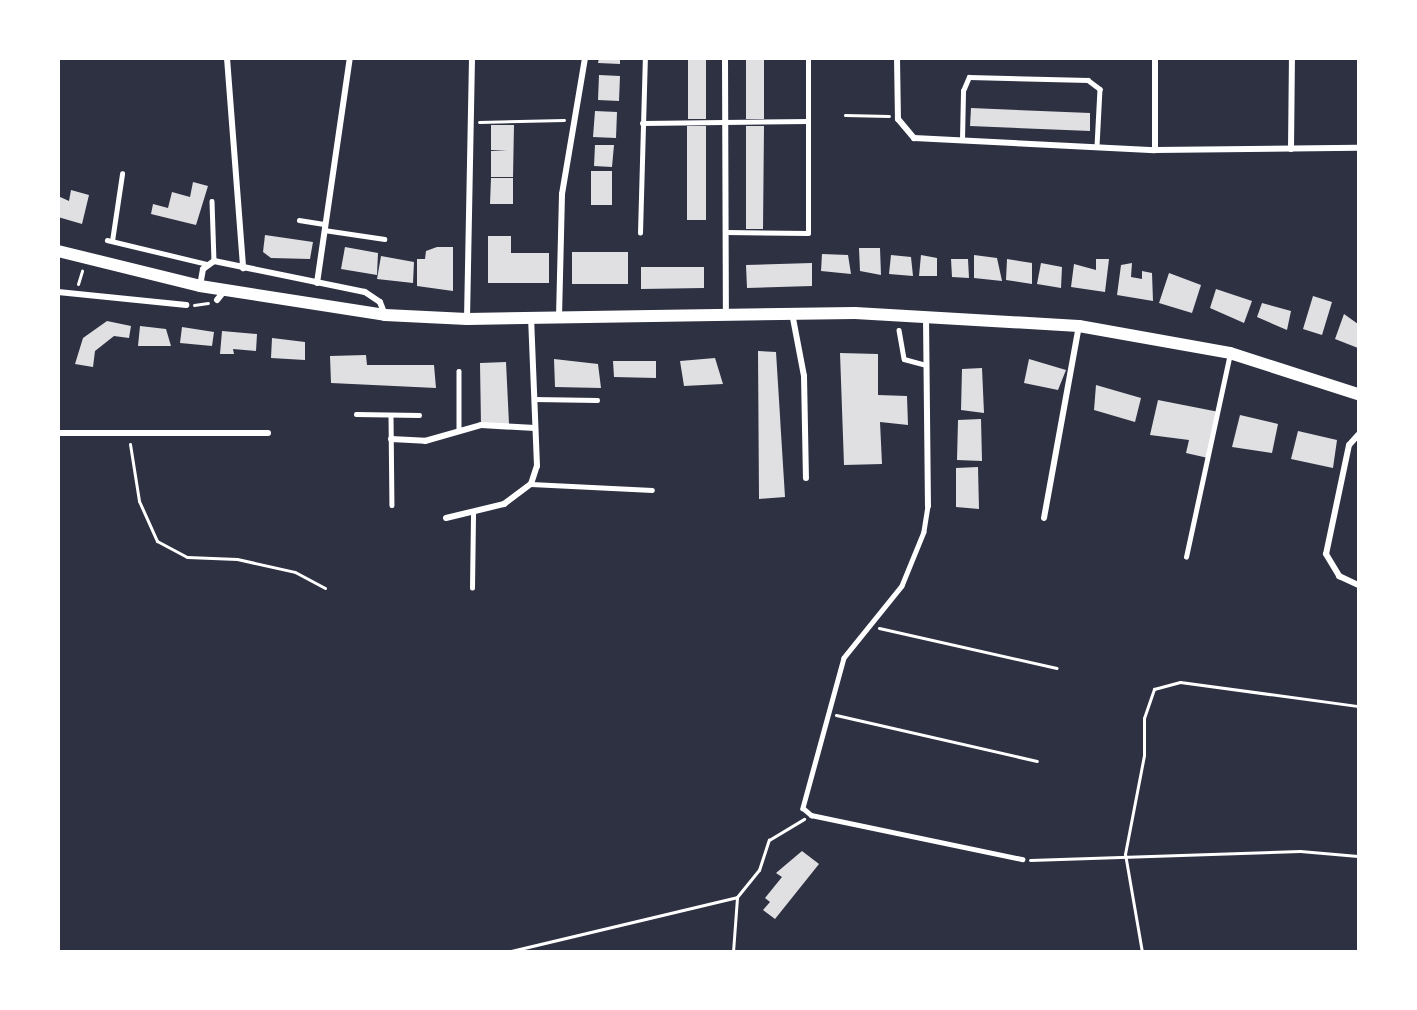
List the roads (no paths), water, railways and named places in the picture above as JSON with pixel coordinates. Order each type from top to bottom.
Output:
[{"type":"main road","points":[[58,251],[200,286],[385,315],[467,319],[726,313],[926,315],[1079,326],[1230,353],[1359,394]]},
{"type":"street","points":[[226,58],[243,268]]},
{"type":"street","points":[[317,283],[350,58]]},
{"type":"street","points":[[467,319],[472,58]]},
{"type":"street","points":[[559,317],[562,194],[585,58]]},
{"type":"street","points":[[725,58],[726,313]]},
{"type":"street","points":[[897,58],[897,115],[914,138],[1155,150],[1359,148]]},
{"type":"street","points":[[1155,58],[1155,150]]},
{"type":"street","points":[[1291,149],[1292,58]]},
{"type":"street","points":[[200,286],[207,264],[214,261],[374,296],[385,315]]},
{"type":"street","points":[[217,300],[225,290]]},
{"type":"street","points":[[58,292],[186,305]]},
{"type":"street","points":[[792,313],[804,376],[806,478]]},
{"type":"street","points":[[926,315],[928,506]]},
{"type":"street","points":[[446,518],[473,514],[504,504],[531,484],[537,466],[531,318]]},
{"type":"street","points":[[1044,518],[1079,326]]},
{"type":"street","points":[[391,440],[425,441],[490,425],[535,428]]},
{"type":"street","points":[[58,433],[267,433]]},
{"type":"street","points":[[1359,435],[1349,445],[1326,554],[1339,576],[1359,585]]},
{"type":"lane","points":[[640,233],[645,58]]},
{"type":"lane","points":[[726,232],[808,233],[808,58]]},
{"type":"lane","points":[[962,140],[963,91],[969,77],[1089,80],[1100,89],[1097,146]]},
{"type":"lane","points":[[642,123],[808,122]]},
{"type":"lane","points":[[122,174],[109,241],[207,264]]},
{"type":"lane","points":[[212,201],[214,261]]},
{"type":"lane","points":[[299,220],[384,239]]},
{"type":"lane","points":[[899,330],[904,359],[926,365]]},
{"type":"lane","points":[[1186,557],[1230,353]]},
{"type":"lane","points":[[459,371],[459,431]]},
{"type":"lane","points":[[534,399],[597,400]]},
{"type":"lane","points":[[356,414],[419,415]]},
{"type":"lane","points":[[391,416],[392,505]]},
{"type":"lane","points":[[531,484],[652,490]]},
{"type":"lane","points":[[928,506],[924,532],[902,586],[868,625],[844,658],[802,801],[811,815],[1022,859]]},
{"type":"lane","points":[[472,588],[473,514]]}]
